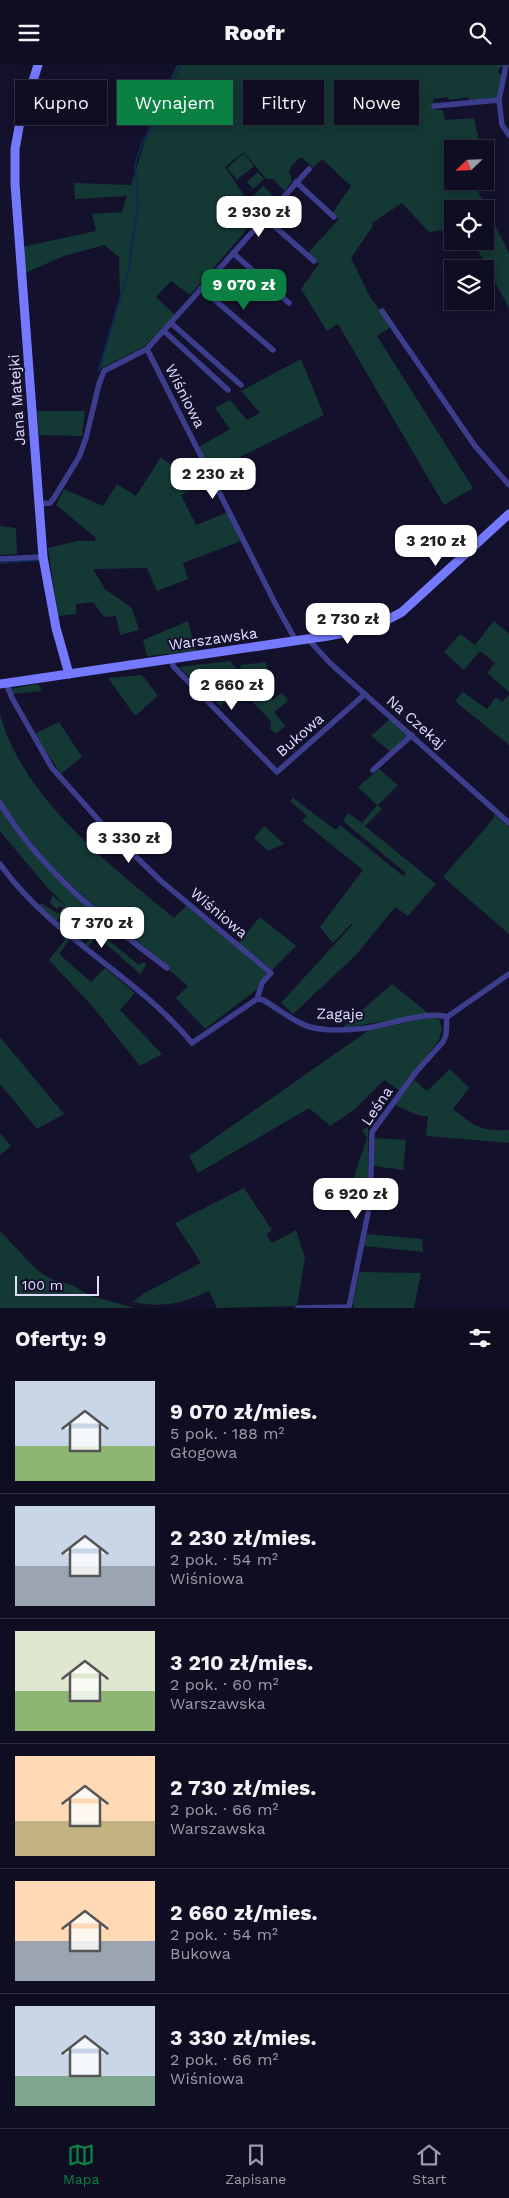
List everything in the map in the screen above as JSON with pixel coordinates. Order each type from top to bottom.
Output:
[{"type":"street","name":"Jana Matejki","points":[[38,65],[20,122],[15,149],[16,198],[43,557],[51,606],[69,674]]},
{"type":"street","points":[[506,65],[499,100],[502,125],[509,135]]},
{"type":"street","points":[[434,106],[499,100]]},
{"type":"street","points":[[39,504],[50,503],[79,457],[86,437],[98,384],[104,371],[147,349],[309,169]]},
{"type":"street","points":[[296,182],[334,217]]},
{"type":"street","points":[[264,217],[314,261]]},
{"type":"street","points":[[233,253],[289,303]]},
{"type":"street","points":[[201,288],[273,350]]},
{"type":"street","points":[[382,311],[475,447],[509,485]]},
{"type":"street","points":[[171,323],[241,385]]},
{"type":"street","points":[[164,331],[228,390]]},
{"type":"street","name":"Wiśniowa","points":[[147,349],[296,641]]},
{"type":"street","name":"Warszawska","points":[[3,684],[368,629],[402,613],[509,514]]},
{"type":"street","points":[[0,559],[43,557]]},
{"type":"street","name":"Na Czekaj","points":[[308,639],[323,656],[509,823]]},
{"type":"street","name":"Bukowa","points":[[172,659],[173,666],[277,772],[366,694]]},
{"type":"street","name":"Wiśniowa","points":[[3,684],[52,768],[104,826],[161,881],[271,973],[262,983],[258,999]]},
{"type":"street","points":[[373,770],[412,735]]},
{"type":"street","points":[[0,803],[21,834],[86,903],[167,968]]},
{"type":"street","points":[[0,864],[38,907],[168,1017],[192,1043],[258,999]]},
{"type":"street","points":[[446,1017],[509,974]]},
{"type":"street","name":"Zagaje","points":[[258,999],[263,1000],[296,1021],[310,1027],[325,1029],[367,1028],[434,1015],[446,1017]]},
{"type":"street","name":"Leśna","points":[[298,1308],[349,1307],[368,1213],[372,1132],[416,1072],[443,1042],[446,1035],[446,1017]]},
{"type":"green space","points":[[177,65],[505,65],[499,69],[498,73],[502,75],[497,98],[469,100],[468,97],[449,100],[448,97],[433,99],[435,110],[443,110],[445,120],[474,118],[479,140],[444,140],[444,190],[478,190],[482,200],[444,200],[444,230],[429,232],[402,203],[372,223],[373,226],[351,258],[369,295],[391,327],[377,336],[473,488],[444,505],[338,324],[327,331],[301,289],[319,264],[308,253],[339,219],[333,212],[351,186],[322,159],[313,168],[301,157],[292,165],[289,171],[292,181],[285,191],[273,179],[266,179],[244,152],[225,167],[248,201],[263,186],[275,197],[190,295],[171,281],[156,297],[175,315],[145,346],[102,368],[98,369],[120,299],[119,257],[104,245],[64,256],[25,273],[22,247],[96,231],[92,214],[122,212],[127,196],[75,199],[74,183],[131,185],[150,125],[233,125],[233,80],[170,80]]},
{"type":"green space","points":[[244,153],[254,166],[237,180],[227,168]]},
{"type":"green space","points":[[258,172],[264,179],[253,189],[247,182]]},
{"type":"green space","points":[[494,223],[509,253],[509,308],[494,280],[494,260],[483,260],[478,250],[494,250]]},
{"type":"green space","points":[[301,359],[324,415],[212,471],[199,447],[230,429],[215,408],[230,400],[247,420],[260,413],[241,391]]},
{"type":"green space","points":[[37,411],[85,411],[82,436],[39,435]]},
{"type":"green space","points":[[161,457],[182,473],[202,463],[210,480],[181,495],[196,525],[228,512],[241,541],[183,563],[188,579],[157,591],[147,568],[93,569],[105,589],[132,608],[139,630],[120,635],[116,616],[104,617],[93,602],[76,604],[76,614],[58,616],[48,548],[77,541],[96,541],[95,537],[56,505],[64,489],[103,506],[117,484],[136,496]]},
{"type":"green space","points":[[0,526],[16,528],[17,554],[0,555]]},
{"type":"green space","points":[[188,621],[196,651],[147,656],[143,640]]},
{"type":"green space","points":[[494,621],[509,634],[509,692],[487,673],[495,663],[480,651],[464,670],[444,652],[460,634],[475,645]]},
{"type":"green space","points":[[230,661],[240,673],[242,672],[240,665],[266,662],[269,679],[265,680],[266,687],[270,687],[272,700],[282,693],[288,701],[274,712],[285,726],[276,734],[270,729],[271,721],[242,691],[220,706],[179,667]]},
{"type":"green space","points":[[142,675],[158,696],[135,716],[108,678]]},
{"type":"green space","points":[[38,684],[42,691],[12,694],[10,689]]},
{"type":"green space","points":[[463,692],[487,709],[496,697],[502,702],[509,695],[509,745],[455,701]]},
{"type":"green space","points":[[0,714],[11,745],[28,774],[48,802],[71,828],[96,852],[174,918],[186,906],[267,972],[256,990],[205,1029],[176,998],[188,986],[169,970],[170,967],[106,917],[53,868],[10,817],[0,800]]},
{"type":"green space","points":[[390,719],[409,735],[391,752],[371,736]]},
{"type":"green space","points":[[59,722],[82,757],[61,774],[34,734]]},
{"type":"green space","points":[[379,769],[398,785],[378,805],[382,809],[365,826],[436,884],[408,916],[395,907],[356,955],[293,1014],[281,1003],[353,924],[333,943],[320,927],[363,870],[302,821],[307,816],[290,801],[293,798],[336,830],[340,825],[403,876],[406,873],[343,821],[348,813],[362,823],[377,805],[358,787]]},
{"type":"green space","points":[[0,806],[7,818],[84,903],[87,908],[80,917],[139,965],[143,962],[147,964],[140,974],[97,936],[86,949],[70,934],[71,932],[86,944],[93,933],[90,931],[79,933],[84,925],[67,911],[56,921],[39,905],[41,903],[58,914],[63,908],[60,906],[57,909],[50,903],[52,895],[67,907],[47,887],[0,831]]},
{"type":"green space","points":[[494,814],[509,827],[509,934],[443,877],[493,819]]},
{"type":"green space","points":[[264,826],[284,844],[268,851],[254,838]]},
{"type":"green space","points":[[260,917],[296,946],[272,970],[238,943]]},
{"type":"green space","points":[[68,936],[70,939],[59,954],[91,982],[105,968],[135,993],[120,1010],[162,1054],[140,1066],[93,1007],[49,960]]},
{"type":"green space","points":[[392,984],[429,1014],[342,1028]]},
{"type":"green space","points":[[431,1017],[439,1019],[442,1029],[439,1040],[400,1091],[384,1080],[355,1109],[330,1126],[309,1108],[198,1173],[189,1156],[369,1030]]},
{"type":"green space","points":[[0,1037],[64,1114],[37,1129],[0,1084]]},
{"type":"green space","points":[[450,1069],[469,1088],[453,1109],[478,1127],[491,1130],[509,1130],[509,1143],[426,1136],[428,1117],[415,1114],[395,1105],[414,1080],[427,1091]]},
{"type":"green space","points":[[368,1127],[369,1186],[346,1200],[367,1138],[362,1130]]},
{"type":"green space","points":[[0,1133],[11,1146],[0,1155]]},
{"type":"green space","points":[[374,1138],[406,1140],[403,1170],[374,1166]]},
{"type":"green space","points":[[244,1188],[272,1230],[266,1235],[272,1243],[296,1230],[305,1258],[297,1306],[217,1308],[209,1291],[172,1304],[154,1305],[133,1302],[143,1294],[201,1263],[175,1223]]},
{"type":"green space","points":[[0,1231],[37,1270],[51,1279],[72,1285],[91,1296],[135,1308],[0,1308]]},
{"type":"green space","points":[[367,1234],[422,1239],[423,1252],[364,1246]]},
{"type":"green space","points":[[359,1272],[421,1273],[414,1308],[354,1308],[353,1304]]},
{"type":"waterway","points":[[99,370],[129,268],[138,203],[135,165],[142,143],[150,131],[182,65]]},
{"type":"waterway","points":[[0,563],[40,560]]}]
